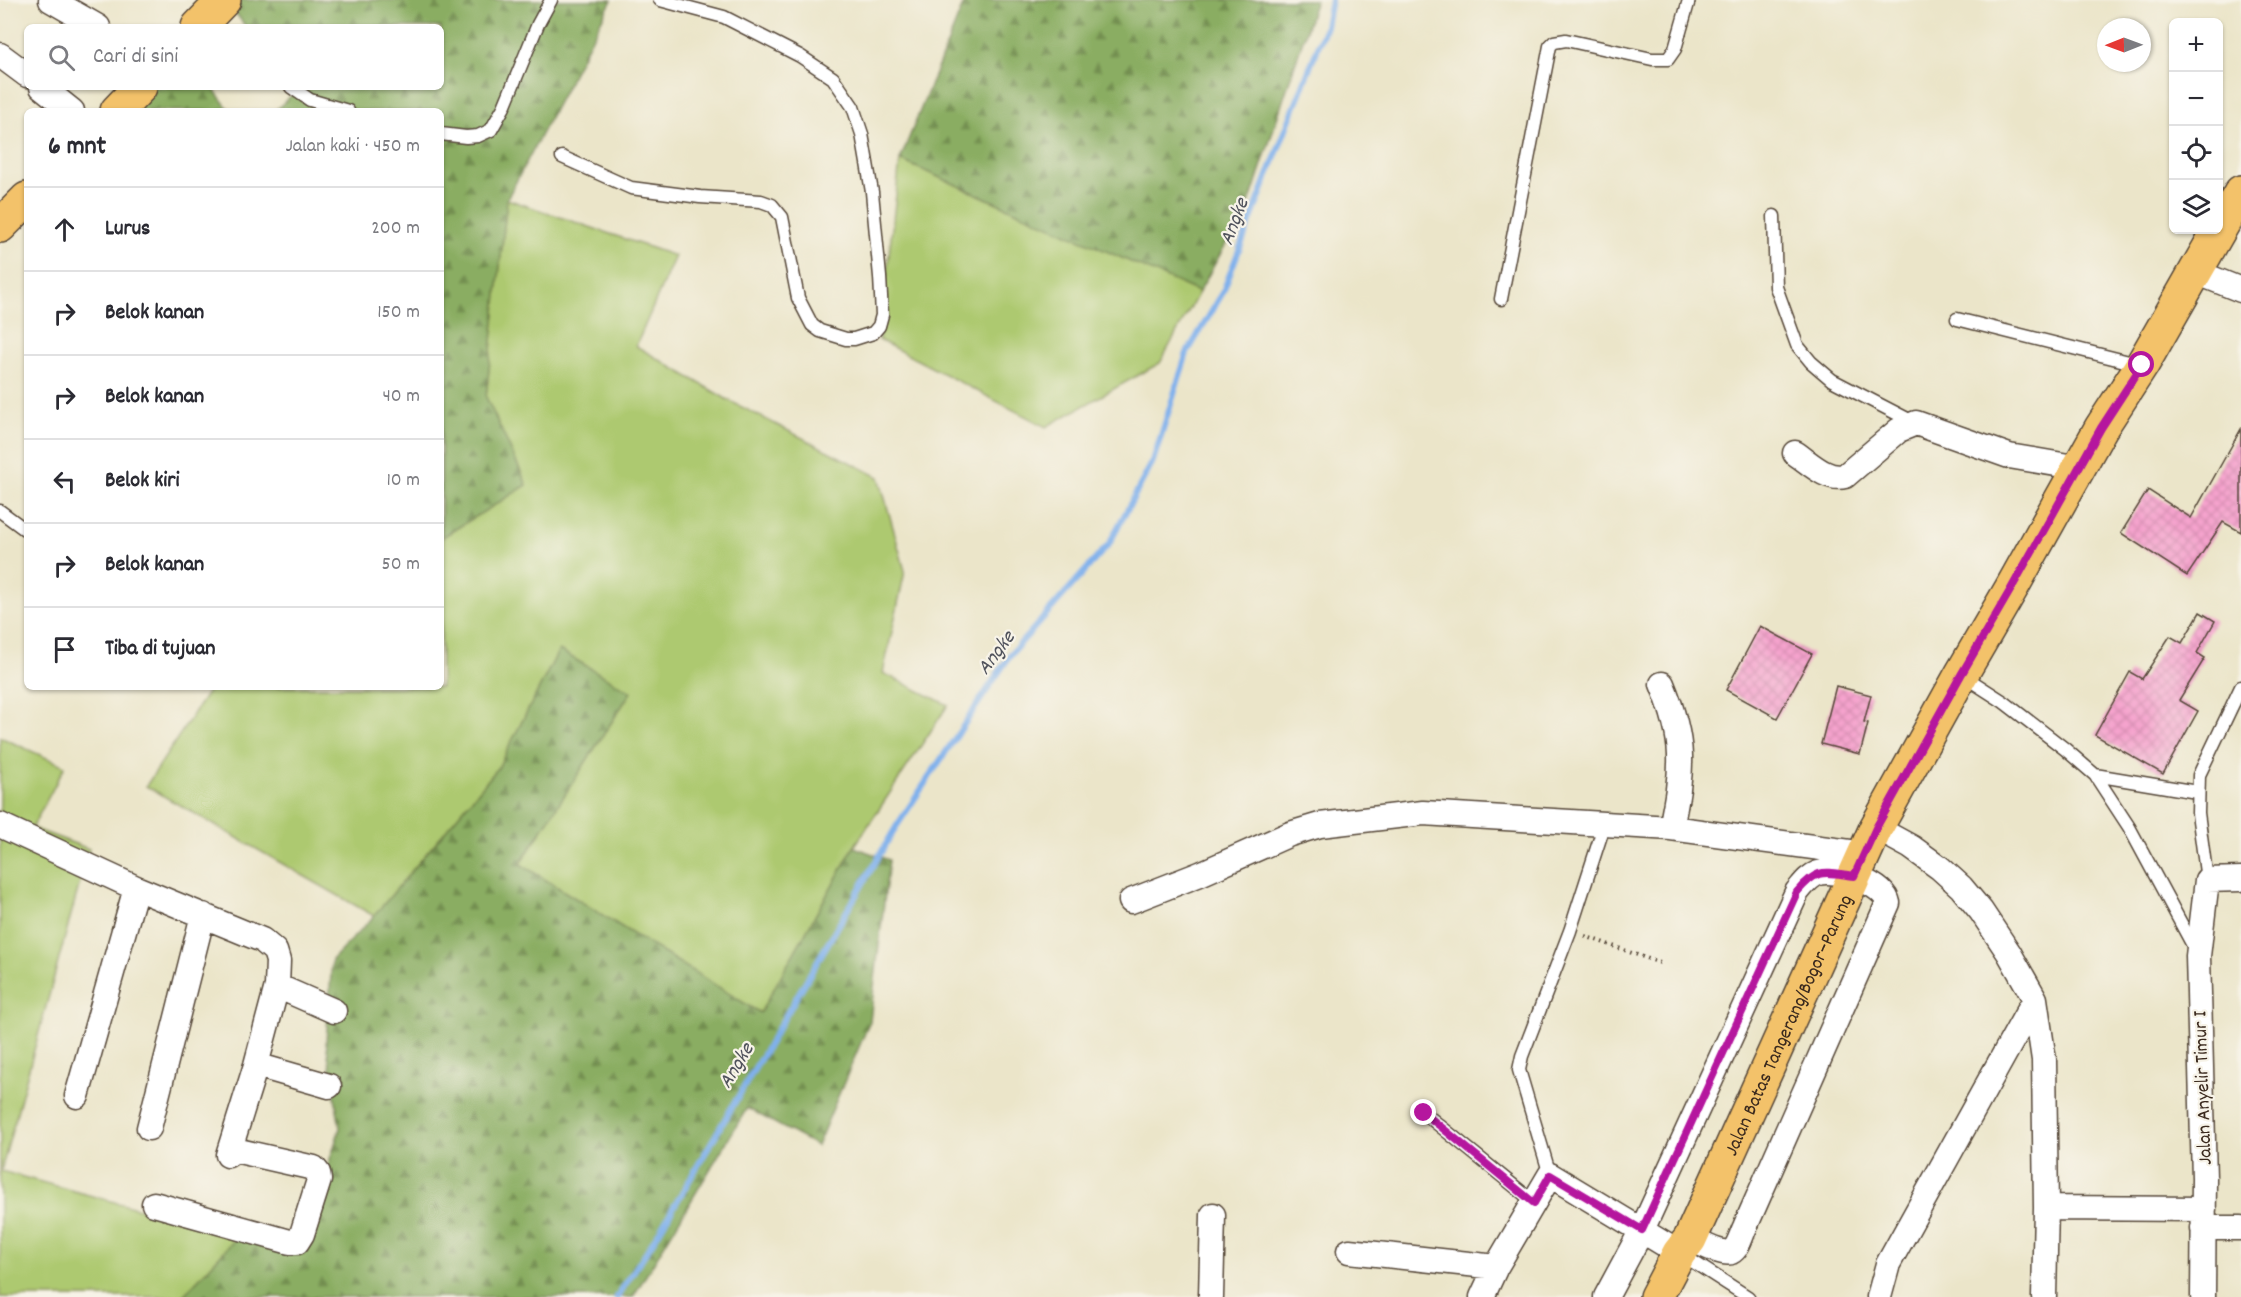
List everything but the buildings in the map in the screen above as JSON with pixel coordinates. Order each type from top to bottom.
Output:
[{"type":"main road","points":[[120,108],[137,90]]},
{"type":"main road","name":"Jalan Batas Tangerang/Bogor–Parung","points":[[1656,1297],[1685,1246],[1865,853],[1961,675],[2101,428],[2142,365],[2241,192]]},
{"type":"main road","points":[[0,226],[24,202]]},
{"type":"street","points":[[51,0],[93,24]]},
{"type":"street","points":[[0,55],[24,73]]},
{"type":"street","points":[[46,90],[68,108]]},
{"type":"street","points":[[2196,272],[2241,290]]},
{"type":"street","points":[[1795,453],[1826,475],[1840,478],[1899,430],[1916,423],[2009,456],[2080,468]]},
{"type":"street","points":[[1662,684],[1674,713],[1681,749],[1680,784],[1671,828]]},
{"type":"street","points":[[1131,901],[1200,874],[1290,834],[1320,825],[1422,813],[1604,826],[1671,828],[1865,853],[1911,848],[1940,868],[1961,887],[2009,953],[2035,999],[2044,1060],[2046,1208],[2044,1297]]},
{"type":"street","points":[[0,825],[136,888],[269,945],[275,951],[278,961],[277,986],[229,1152],[314,1168],[319,1180],[302,1234],[297,1242],[290,1242],[154,1204]]},
{"type":"street","points":[[1606,1297],[1642,1230],[1797,892],[1807,879],[1865,853]]},
{"type":"street","points":[[1482,1297],[1496,1267],[1550,1175],[1642,1230],[1685,1246],[1729,1253],[1734,1250],[1888,903],[1865,853]]},
{"type":"street","points":[[2207,880],[2241,879]]},
{"type":"street","name":"Jalan Anyelir Timur I","points":[[2203,1297],[2204,1219],[2198,956],[2207,880]]},
{"type":"street","points":[[76,1096],[136,888]]},
{"type":"street","points":[[149,1128],[203,915]]},
{"type":"street","points":[[277,986],[334,1011]]},
{"type":"street","points":[[1879,1297],[1888,1264],[2035,999]]},
{"type":"street","points":[[256,1065],[329,1086]]},
{"type":"street","points":[[2046,1208],[2204,1219],[2241,1228]]},
{"type":"street","points":[[1211,1297],[1213,1215]]},
{"type":"street","points":[[1349,1251],[1496,1267]]},
{"type":"lane","points":[[444,134],[478,136],[491,130],[504,107],[538,24],[551,0]]},
{"type":"lane","points":[[562,157],[631,188],[700,197],[761,201],[772,206],[782,217],[798,298],[812,326],[827,334],[854,339],[873,333],[879,326],[882,315],[880,276],[872,192],[862,134],[853,107],[833,78],[800,56],[723,17],[660,0]]},
{"type":"lane","points":[[1501,299],[1550,46],[1554,42],[1566,40],[1652,59],[1668,59],[1675,50],[1689,0]]},
{"type":"lane","points":[[295,90],[310,100],[338,108]]},
{"type":"lane","points":[[1774,216],[1776,287],[1797,345],[1811,362],[1832,380],[1916,423]]},
{"type":"lane","points":[[1958,319],[2142,365]]},
{"type":"lane","points":[[0,511],[24,529]]},
{"type":"lane","points":[[1961,675],[2004,702],[2065,749],[2094,775],[2129,827],[2198,956]]},
{"type":"lane","points":[[2207,880],[2198,792],[2199,775],[2241,687]]},
{"type":"lane","points":[[2094,775],[2198,792]]},
{"type":"lane","points":[[1550,1175],[1519,1070],[1521,1056],[1570,931],[1604,826]]},
{"type":"lane","points":[[1424,1113],[1534,1203]]},
{"type":"lane","points":[[1685,1246],[1729,1292],[1748,1297]]},
{"type":"path","points":[[1570,931],[1660,963]]},
{"type":"green space","points":[[238,0],[612,0],[507,199],[486,397],[527,485],[444,536],[444,108],[278,108],[296,90],[444,90],[444,24],[244,24],[231,7]]},
{"type":"green space","points":[[965,0],[1316,0],[1250,201],[1199,292],[900,160]]},
{"type":"green space","points":[[141,90],[214,90],[228,108],[121,108]]},
{"type":"green space","points":[[900,160],[1199,292],[1160,363],[1046,427],[879,340]]},
{"type":"green space","points":[[507,199],[675,256],[636,346],[728,400],[879,477],[905,571],[883,673],[948,705],[854,847],[760,1013],[520,864],[631,692],[559,650],[498,768],[374,916],[146,786],[209,690],[444,690],[444,536],[527,485],[486,398]]},
{"type":"green space","points":[[559,650],[631,692],[520,864],[760,1013],[854,847],[889,860],[870,1021],[817,1146],[747,1108],[633,1297],[182,1297],[238,1236],[300,1253],[340,1128],[326,1042],[332,960],[374,916],[498,768]]},
{"type":"green space","points":[[0,737],[65,766],[32,828],[89,849],[1,1171],[238,1236],[182,1297],[0,1297]]},
{"type":"waterway","name":"Angke","points":[[617,1297],[659,1232],[896,827],[1011,654],[1109,544],[1153,461],[1187,353],[1222,294],[1326,26],[1331,0]]},
{"type":"route","points":[[1424,1113],[1534,1203],[1550,1175],[1642,1230],[1797,892],[1807,879],[1822,872],[1854,876],[1876,828],[1961,675],[2101,428],[2142,365]]}]
